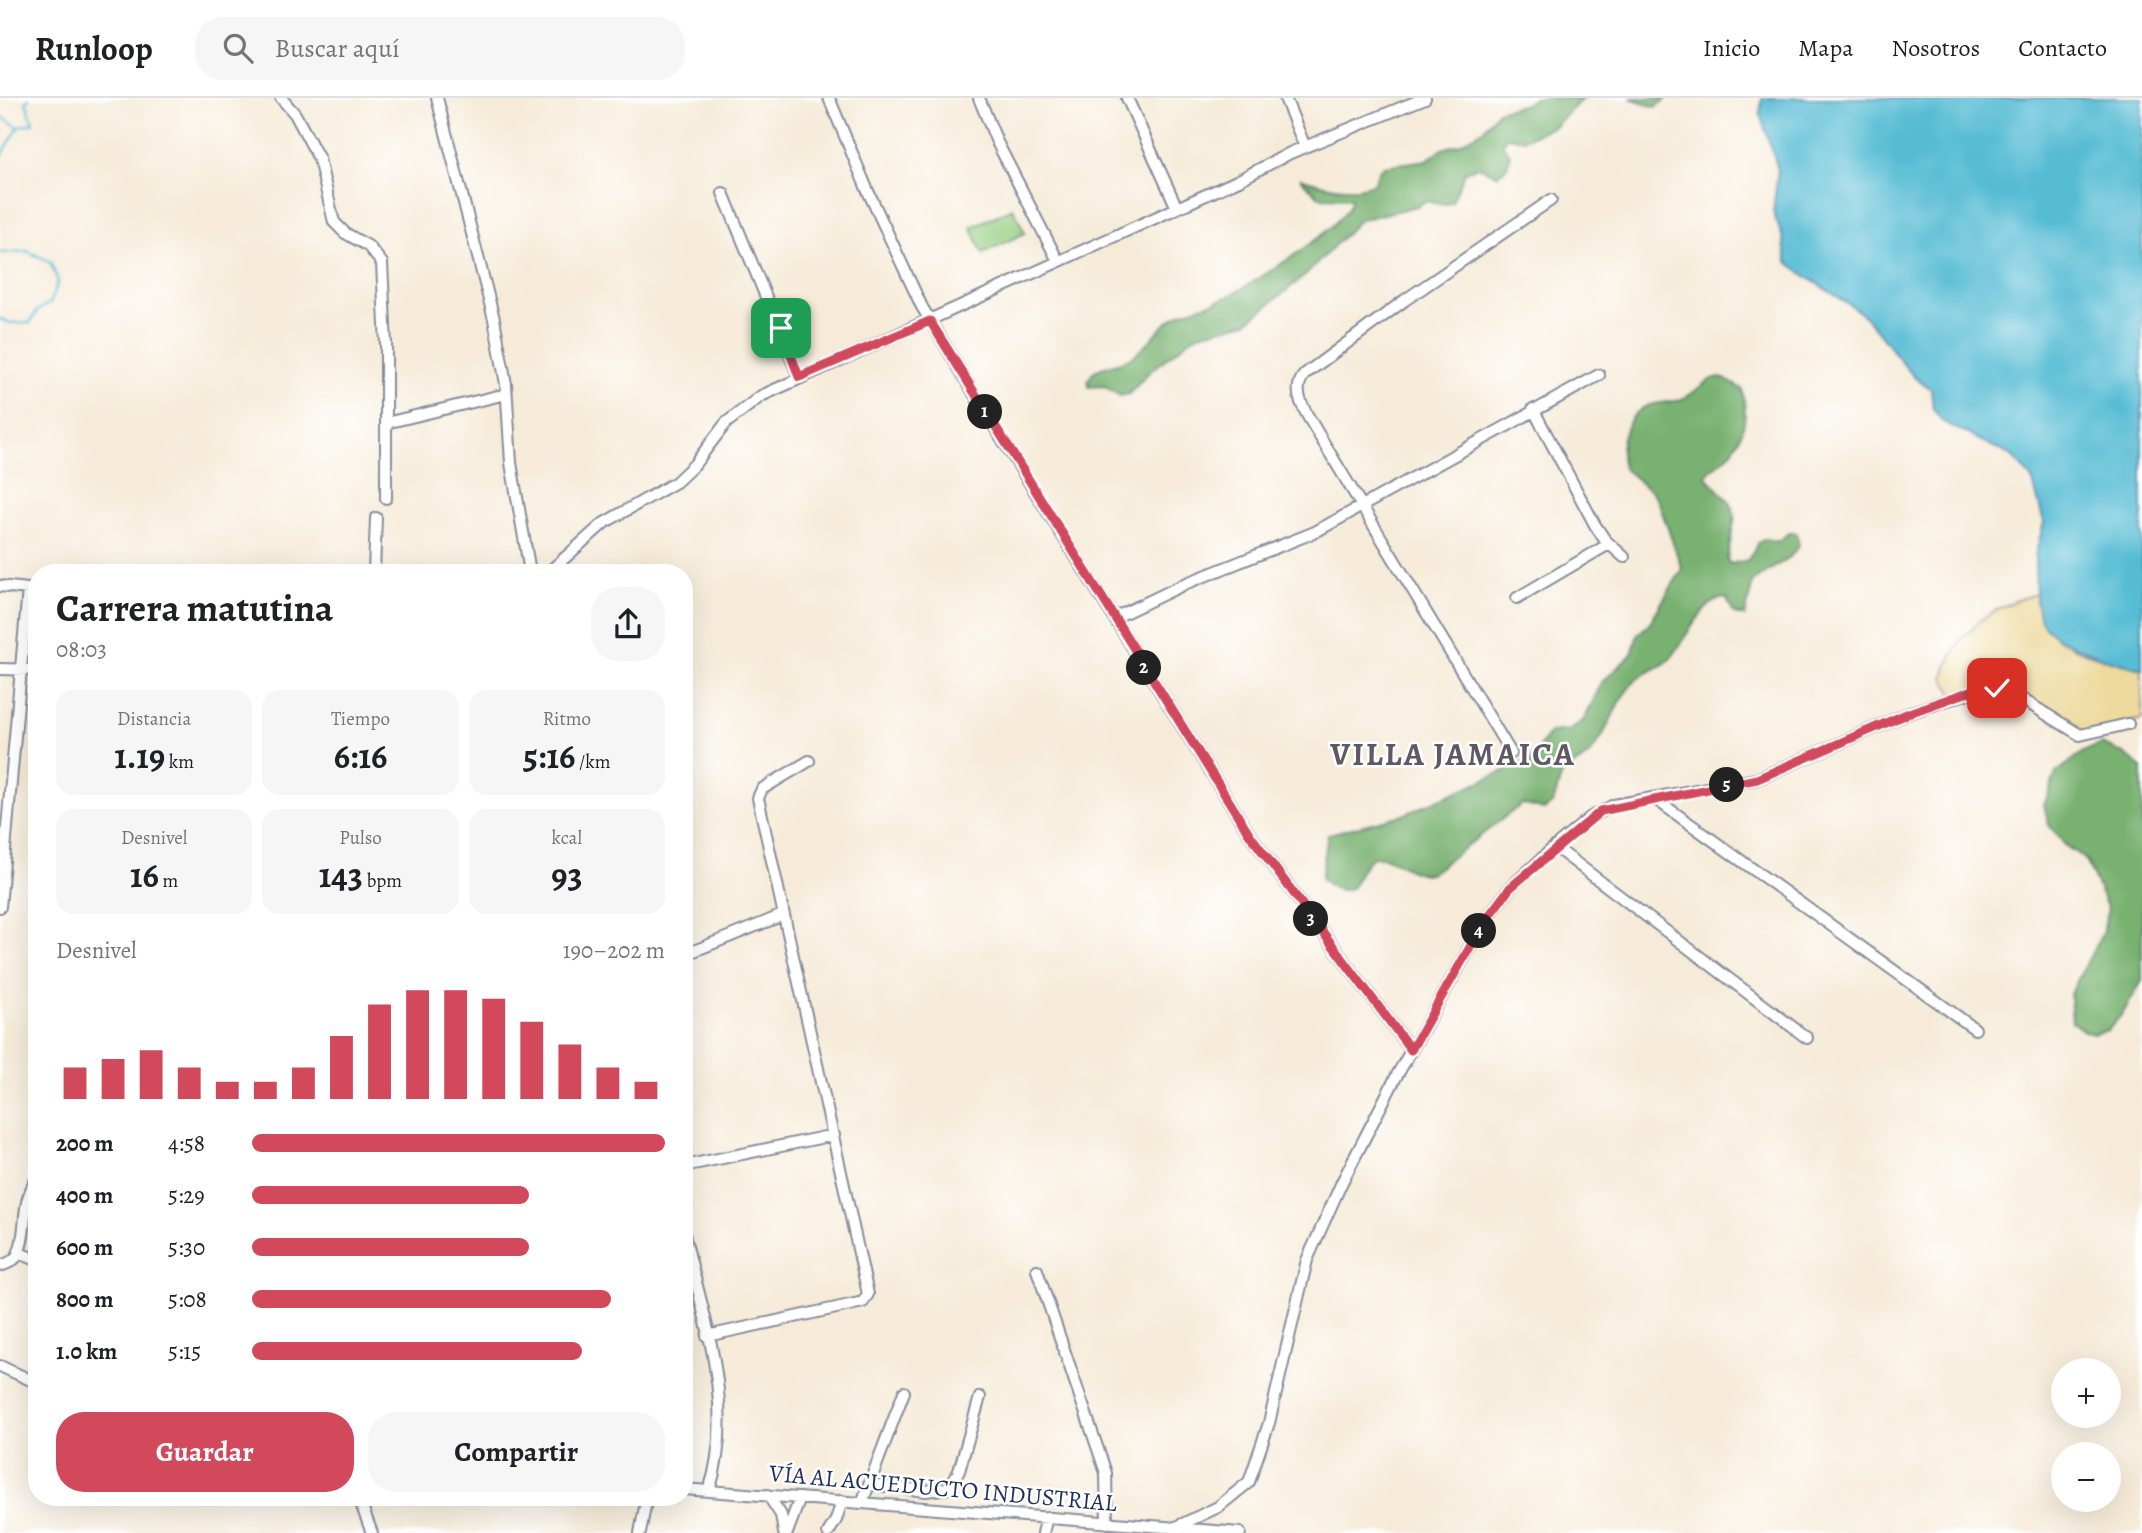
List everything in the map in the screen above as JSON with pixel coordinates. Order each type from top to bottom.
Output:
[{"type":"street","points":[[281,98],[295,114],[319,159],[334,222],[368,246],[382,263],[386,498]]},
{"type":"street","points":[[438,98],[494,319],[506,394],[511,463],[529,564]]},
{"type":"street","points":[[829,98],[894,249],[930,321],[1250,835],[1411,1050]]},
{"type":"street","points":[[979,98],[997,142],[1058,261]]},
{"type":"street","points":[[1127,98],[1177,208]]},
{"type":"street","points":[[1285,98],[1305,147]]},
{"type":"street","points":[[558,564],[604,523],[676,482],[745,405],[799,377],[930,321],[1305,147],[1424,98]]},
{"type":"street","points":[[723,193],[799,377]]},
{"type":"street","points":[[1511,753],[1303,406],[1298,389],[1300,379],[1405,300],[1551,200]]},
{"type":"street","points":[[1114,618],[1187,583],[1292,542],[1598,375]]},
{"type":"street","points":[[386,423],[506,394]]},
{"type":"street","points":[[1533,409],[1595,525],[1609,544],[1624,557]]},
{"type":"street","points":[[374,564],[376,518]]},
{"type":"street","points":[[1517,598],[1609,544]]},
{"type":"street","points":[[0,586],[28,590]]},
{"type":"street","points":[[0,907],[4,808],[28,622]]},
{"type":"street","points":[[0,669],[28,671]]},
{"type":"street","points":[[1174,1528],[1225,1504],[1249,1482],[1266,1433],[1307,1260],[1342,1182],[1411,1050],[1498,904],[1520,878],[1555,847],[1601,811],[1757,779],[1909,713],[1986,687],[2009,691],[2080,735],[2128,724]]},
{"type":"street","points":[[708,1336],[867,1299],[868,1287],[758,798],[762,789],[809,761]]},
{"type":"street","points":[[1654,798],[1975,1029]]},
{"type":"street","points":[[1555,847],[1807,1038]]},
{"type":"street","points":[[693,951],[783,915]]},
{"type":"street","points":[[693,1164],[834,1135]]},
{"type":"street","points":[[0,1266],[12,1261],[19,1253],[28,1196]]},
{"type":"street","points":[[19,1253],[28,1256]]},
{"type":"street","points":[[1037,1270],[1106,1473],[1107,1523]]},
{"type":"street","points":[[693,1272],[718,1391],[720,1438],[709,1490]]},
{"type":"street","points":[[0,1366],[28,1379]]},
{"type":"street","points":[[862,1503],[904,1392]]},
{"type":"street","points":[[869,1484],[926,1491],[949,1488],[959,1471],[980,1396]]},
{"type":"street","name":"VÍA AL ACUEDUCTO INDUSTRIAL","points":[[693,1489],[1046,1517],[1152,1530],[1174,1528],[1240,1533]]},
{"type":"street","points":[[768,1495],[777,1506],[786,1533]]},
{"type":"street","points":[[786,1533],[800,1498]]},
{"type":"street","points":[[828,1533],[842,1501]]},
{"type":"street","points":[[362,1506],[372,1533]]},
{"type":"street","points":[[640,1533],[645,1506]]},
{"type":"street","points":[[1043,1533],[1046,1517]]},
{"type":"green space","points":[[1534,98],[1583,98],[1555,126],[1524,139],[1506,137],[1502,144],[1510,154],[1507,167],[1497,175],[1478,166],[1465,172],[1452,202],[1443,205],[1426,201],[1417,206],[1359,220],[1307,274],[1247,322],[1196,335],[1149,372],[1129,394],[1120,396],[1104,386],[1089,387],[1088,382],[1093,372],[1133,356],[1174,318],[1222,299],[1252,282],[1296,254],[1335,223],[1347,209],[1351,198],[1319,197],[1300,178],[1338,188],[1367,186],[1375,182],[1378,171],[1384,166],[1427,160],[1442,149],[1459,144],[1483,130],[1498,111],[1525,104]]},
{"type":"green space","points":[[1630,98],[1668,98],[1655,107]]},
{"type":"green space","points":[[1013,208],[1025,233],[983,253],[971,227]]},
{"type":"green space","points":[[1721,377],[1742,389],[1745,409],[1735,446],[1706,476],[1730,502],[1735,516],[1727,559],[1730,564],[1748,560],[1758,543],[1765,539],[1778,541],[1789,533],[1796,533],[1799,545],[1790,557],[1753,581],[1745,616],[1734,614],[1727,599],[1712,603],[1697,619],[1670,659],[1640,677],[1628,689],[1598,743],[1585,758],[1562,774],[1553,803],[1544,810],[1522,804],[1430,874],[1413,871],[1390,859],[1375,857],[1366,863],[1351,888],[1338,889],[1328,884],[1321,878],[1328,834],[1403,815],[1530,760],[1550,732],[1570,730],[1584,720],[1602,682],[1632,654],[1638,634],[1649,624],[1682,569],[1659,503],[1653,493],[1623,468],[1621,451],[1624,433],[1633,417],[1647,406],[1680,400],[1711,380]]},
{"type":"green space","points":[[2101,744],[2123,753],[2142,768],[2142,981],[2123,1013],[2108,1030],[2093,1034],[2072,1022],[2070,994],[2102,934],[2108,909],[2086,860],[2066,846],[2049,825],[2044,805],[2056,773],[2083,752]]},
{"type":"sand","points":[[2036,594],[2039,612],[2047,626],[2059,638],[2090,655],[2142,669],[2142,719],[2080,735],[1997,688],[1954,697],[1944,677],[1957,646],[1991,613]]},
{"type":"water","points":[[1762,98],[2142,98],[2142,669],[2108,660],[2060,640],[2045,627],[2039,616],[2036,600],[2035,556],[2044,522],[2032,479],[2012,456],[1943,422],[1933,409],[1931,389],[1903,364],[1871,323],[1853,307],[1787,261],[1783,238],[1773,212],[1778,169],[1760,114]]},
{"type":"waterway","points":[[0,116],[18,127],[33,123],[26,102],[29,98]]},
{"type":"waterway","points":[[0,158],[18,128]]},
{"type":"waterway","points":[[0,253],[27,251],[50,262],[58,281],[51,302],[37,311],[30,323],[11,323],[0,319]]},
{"type":"district","name":"VILLA JAMAICA","points":[[1453,754]]},
{"type":"route","points":[[781,328],[799,377],[930,321],[1250,835],[1411,1050],[1485,921],[1510,888],[1591,817],[1614,806],[1757,779],[1909,713],[1974,690],[1997,688]]}]
